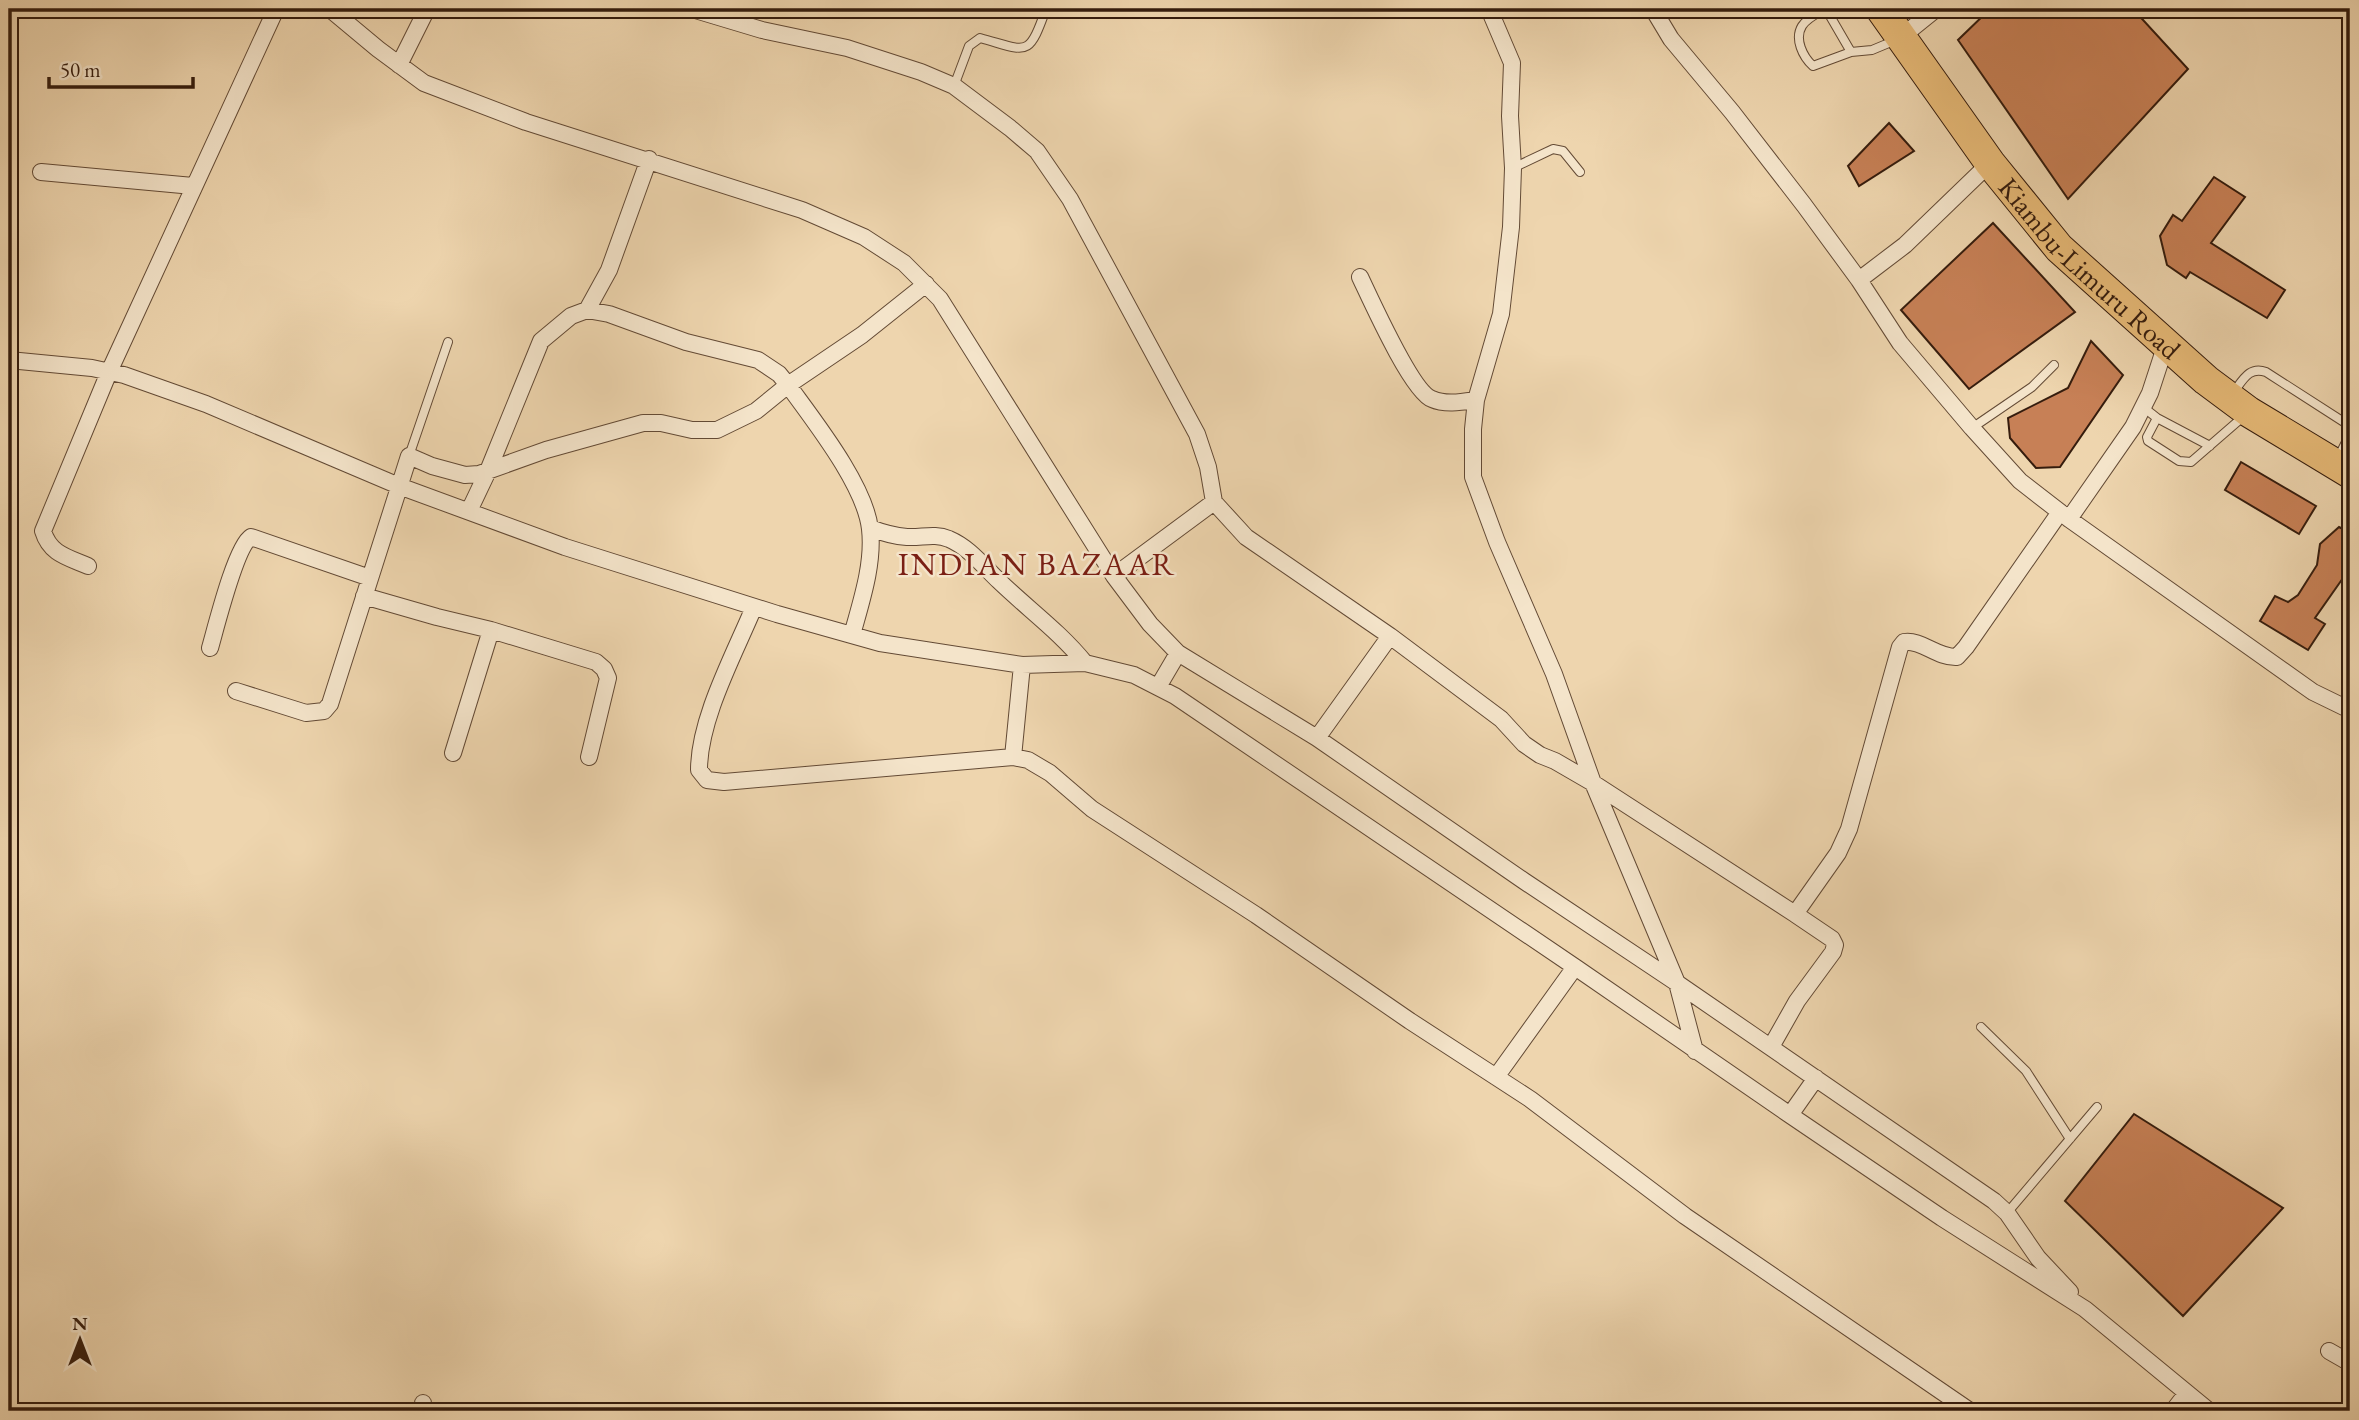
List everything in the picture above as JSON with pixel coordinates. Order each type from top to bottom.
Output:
[{"type":"highway","name":"Kiambu-Limuru Road","points":[[1881,9],[1990,163],[2059,248],[2239,405],[2343,469]]},
{"type":"street","points":[[88,566],[57,552],[47,544],[43,531],[109,372],[276,9]]},
{"type":"street","points":[[330,9],[424,83],[526,122],[649,159],[802,210],[864,237],[904,263],[940,299],[1114,576],[1150,624],[1178,653],[1317,738],[1994,1201],[2007,1213],[2038,1258],[2085,1310]]},
{"type":"street","points":[[399,65],[427,9]]},
{"type":"street","points":[[692,9],[762,30],[847,48],[921,72],[954,86],[1037,151],[1070,199],[1197,434],[1208,467],[1214,502],[1246,537],[1390,636],[1501,719],[1524,744],[1539,755],[1593,783],[1832,939],[1835,945],[1833,952],[1797,1001],[1771,1047]]},
{"type":"street","points":[[1489,9],[1512,64],[1511,227],[1501,314],[1476,400],[1473,477],[1497,542],[1554,674],[1593,783],[1677,983],[1695,1051]]},
{"type":"street","points":[[1653,9],[1671,39],[1740,122],[1859,280],[1900,343],[2020,481],[2313,692],[2350,710]]},
{"type":"street","points":[[1900,38],[1937,9]]},
{"type":"street","points":[[587,310],[609,270],[649,159]]},
{"type":"street","points":[[1859,280],[1905,245],[1990,163]]},
{"type":"street","points":[[41,172],[193,187]]},
{"type":"street","points":[[1360,277],[1422,393],[1432,399],[1450,402],[1476,400]]},
{"type":"street","points":[[236,691],[306,713],[324,711],[330,704],[409,456],[465,475],[488,471],[546,450],[643,423],[692,430],[718,430],[756,411],[788,385],[862,335],[926,284]]},
{"type":"street","points":[[469,511],[541,341],[570,316],[587,310],[609,314],[686,342],[758,360],[779,374],[842,461],[870,528],[864,590],[852,635]]},
{"type":"street","points":[[1795,914],[1838,853],[1849,829],[1900,647],[1911,640],[1942,656],[1957,657],[1966,647],[2133,427],[2166,344]]},
{"type":"street","points":[[9,360],[55,363],[109,372],[206,404],[399,486],[565,547],[754,607],[880,643],[1022,665],[1085,663],[1134,675],[1175,696],[1576,967],[1695,1051],[2085,1310],[2209,1411]]},
{"type":"street","points":[[1114,576],[1214,502]]},
{"type":"street","points":[[870,528],[890,536],[930,534],[948,539],[968,550],[1067,641],[1085,663]]},
{"type":"street","points":[[210,648],[242,546],[251,537],[370,578]]},
{"type":"street","points":[[364,596],[596,662],[604,669],[608,678],[589,757]]},
{"type":"street","points":[[754,607],[708,718],[699,751],[699,770],[708,780],[723,782],[1013,757],[1028,760],[1050,772],[1092,809],[1530,1098],[1685,1216],[1970,1411]]},
{"type":"street","points":[[453,753],[491,630]]},
{"type":"street","points":[[1317,738],[1390,636]]},
{"type":"street","points":[[1158,687],[1178,653]]},
{"type":"street","points":[[1013,757],[1022,665]]},
{"type":"street","points":[[1496,1077],[1576,967]]},
{"type":"street","points":[[1790,1115],[1816,1079]]},
{"type":"street","points":[[2329,1351],[2350,1363]]},
{"type":"street","points":[[2172,1411],[2187,1393]]},
{"type":"lane","points":[[954,86],[969,46],[980,38],[1017,49],[1027,48],[1035,40],[1046,9]]},
{"type":"lane","points":[[1851,52],[1826,9],[1803,25],[1800,43],[1802,55],[1815,66],[1851,52],[1872,50],[1900,38]]},
{"type":"lane","points":[[1513,168],[1558,149],[1563,151],[1580,172]]},
{"type":"lane","points":[[409,456],[448,342]]},
{"type":"lane","points":[[1972,428],[2032,387],[2054,365]]},
{"type":"lane","points":[[2157,418],[2147,437],[2148,441],[2179,461],[2191,461],[2210,446],[2239,405],[2249,373],[2260,370],[2350,426]]},
{"type":"lane","points":[[2143,407],[2157,418],[2210,446]]},
{"type":"lane","points":[[2343,469],[2350,434]]},
{"type":"lane","points":[[1980,1027],[2026,1071],[2070,1139]]},
{"type":"lane","points":[[2007,1213],[2097,1107]]},
{"type":"building","points":[[1990,9],[2133,9],[2188,69],[2068,199],[1958,40]]},
{"type":"building","points":[[1889,123],[1914,151],[1859,186],[1848,166]]},
{"type":"building","points":[[2214,177],[2245,197],[2211,243],[2285,290],[2267,318],[2190,272],[2186,278],[2167,265],[2160,236],[2173,215],[2182,221]]},
{"type":"building","points":[[1993,223],[2075,312],[1969,389],[1901,310]]},
{"type":"building","points":[[2091,341],[2123,375],[2060,467],[2036,468],[2010,438],[2008,418],[2068,388]]},
{"type":"building","points":[[2241,462],[2316,506],[2299,534],[2225,490]]},
{"type":"building","points":[[2339,527],[2350,533],[2350,568],[2315,618],[2325,624],[2308,650],[2260,621],[2275,596],[2288,602],[2298,595],[2317,565],[2320,544]]},
{"type":"building","points":[[2134,1114],[2283,1208],[2183,1316],[2065,1201]]},
{"type":"district","name":"INDIAN BAZAAR","points":[[1037,564]]}]
